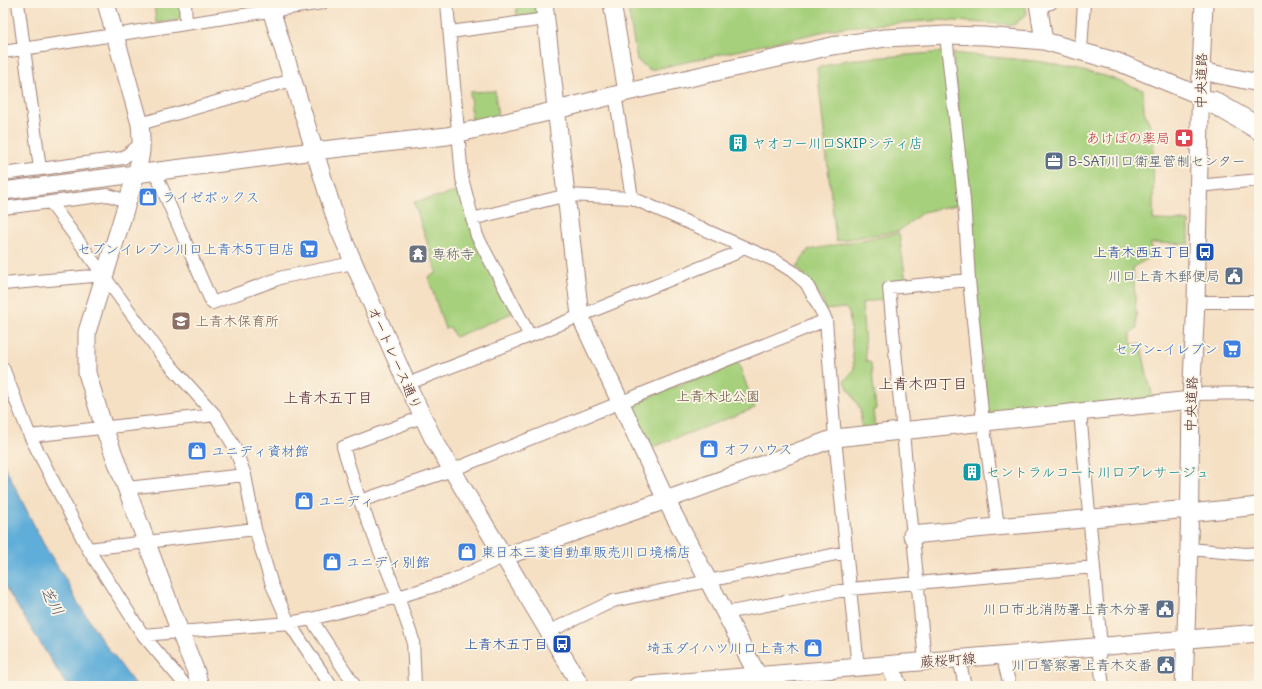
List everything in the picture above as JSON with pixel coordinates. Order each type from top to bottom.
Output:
[{"type":"street","points":[[18,3],[40,169]]},
{"type":"street","points":[[106,3],[140,124],[142,143],[136,174],[87,332],[87,373],[104,428],[200,686]]},
{"type":"street","points":[[185,3],[186,23]]},
{"type":"street","points":[[3,52],[186,23],[270,7],[322,3]]},
{"type":"street","points":[[447,3],[462,178],[472,219],[477,236],[530,336]]},
{"type":"street","points":[[612,3],[632,198]]},
{"type":"street","points":[[1081,50],[1084,3]]},
{"type":"street","name":"中央道路","points":[[1184,686],[1189,548],[1191,397],[1196,302],[1204,3]]},
{"type":"street","points":[[1043,4],[1044,41]]},
{"type":"street","name":"オートレース通り","points":[[270,7],[338,227],[422,418],[503,557],[581,686]]},
{"type":"street","points":[[450,32],[545,11],[580,316],[666,500],[761,681]]},
{"type":"street","points":[[946,35],[964,200],[969,280],[983,422],[998,526]]},
{"type":"street","points":[[5,191],[458,134],[621,93],[832,46],[884,38],[946,35],[984,36],[1044,41],[1081,50],[1118,62],[1201,96],[1215,98],[1259,123]]},
{"type":"street","points":[[1201,71],[1259,83]]},
{"type":"street","points":[[140,124],[292,80]]},
{"type":"street","points":[[1201,96],[1212,107],[1259,134]]},
{"type":"street","points":[[3,174],[123,158],[142,143]]},
{"type":"street","points":[[155,172],[212,303],[283,277],[353,263]]},
{"type":"street","points":[[1198,186],[1259,180]]},
{"type":"street","points":[[3,208],[108,195],[127,201]]},
{"type":"street","points":[[472,219],[567,195],[632,198],[776,261],[792,270],[806,283],[826,320],[835,438],[858,668]]},
{"type":"street","points":[[50,202],[164,357],[215,415],[234,446],[244,475],[255,529],[272,585],[289,623],[331,686]]},
{"type":"street","points":[[407,384],[734,254],[742,247]]},
{"type":"street","points":[[3,284],[104,275]]},
{"type":"street","points":[[925,661],[889,288],[969,280]]},
{"type":"street","points":[[1196,302],[1259,302]]},
{"type":"street","points":[[360,501],[452,470],[826,320]]},
{"type":"street","points":[[3,368],[30,436],[88,549],[143,635],[186,686]]},
{"type":"street","points":[[143,635],[311,620],[398,597],[451,581],[503,557],[666,500],[835,438],[904,432],[1080,412],[1191,397],[1259,393]]},
{"type":"street","points":[[1080,412],[1103,686]]},
{"type":"street","points":[[30,436],[215,415]]},
{"type":"street","points":[[415,686],[413,640],[398,597],[360,501],[343,447],[422,418]]},
{"type":"street","points":[[127,488],[244,475]]},
{"type":"street","points":[[912,535],[1090,518],[1259,506]]},
{"type":"street","points":[[88,549],[255,529]]},
{"type":"street","points":[[1189,548],[1246,554],[1259,553]]},
{"type":"street","points":[[548,632],[612,601],[846,552]]},
{"type":"street","points":[[725,613],[850,589],[1094,567]]},
{"type":"street","points":[[311,620],[354,686]]},
{"type":"street","name":"蕨桜町線","points":[[637,686],[761,681],[925,661],[1002,656],[1259,633]]},
{"type":"street","points":[[1002,656],[1010,686]]},
{"type":"street","points":[[959,659],[965,686]]},
{"type":"street","points":[[890,665],[898,686]]},
{"type":"green space","points":[[154,3],[181,3],[182,16],[178,20],[156,23]]},
{"type":"green space","points":[[516,3],[536,3],[538,15],[517,17]]},
{"type":"green space","points":[[627,3],[1025,3],[1027,14],[1014,25],[940,20],[844,27],[650,70],[637,60]]},
{"type":"green space","points":[[945,52],[961,204],[923,212],[899,231],[836,241],[817,68],[846,60]]},
{"type":"green space","points":[[953,53],[1044,62],[1105,76],[1143,90],[1144,111],[1154,134],[1153,220],[1189,221],[1189,244],[1151,243],[1151,257],[1133,267],[1137,328],[1131,333],[1131,344],[1141,344],[1152,398],[993,415],[987,411]]},
{"type":"green space","points":[[495,91],[498,118],[472,124],[470,92]]},
{"type":"green space","points":[[461,191],[512,313],[455,337],[450,327],[445,329],[428,277],[437,273],[414,202]]},
{"type":"green space","points":[[899,233],[906,281],[884,284],[885,299],[862,303],[866,361],[871,363],[876,409],[873,410],[875,428],[862,429],[860,409],[844,381],[854,370],[849,312],[845,308],[825,310],[818,292],[797,267],[808,250]]},
{"type":"green space","name":"上青木北公園","points":[[738,362],[755,408],[650,448],[631,407],[633,403]]},
{"type":"water","name":"芝川","points":[[3,463],[43,543],[69,585],[76,600],[102,640],[136,686],[67,686],[9,593],[3,582]]},
{"type":"place","name":"あけぼの薬局","points":[[1184,138]]},
{"type":"place","name":"ヤオコー川口SKIPシティ店","points":[[738,143]]},
{"type":"place","name":"B-SAT川口衛星管制センター","points":[[1054,161]]},
{"type":"place","name":"ライゼボックス","points":[[148,197]]},
{"type":"place","name":"セブンイレブン川口上青木5丁目店","points":[[309,249]]},
{"type":"place","name":"上青木西五丁目","points":[[1205,252]]},
{"type":"place","name":"専称寺","points":[[418,254]]},
{"type":"place","name":"川口上青木郵便局","points":[[1234,276]]},
{"type":"place","name":"上青木保育所","points":[[181,321]]},
{"type":"place","name":"セブン-イレブン","points":[[1232,349]]},
{"type":"place","name":"オフハウス","points":[[709,449]]},
{"type":"place","name":"ユニディ資材館","points":[[197,451]]},
{"type":"place","name":"セントラルコート川口プレサージュ","points":[[972,472]]},
{"type":"place","name":"ユニディ","points":[[304,501]]},
{"type":"place","name":"東日本三菱自動車販売川口境橋店","points":[[467,552]]},
{"type":"place","name":"ユニディ別館","points":[[332,562]]},
{"type":"place","name":"川口市北消防署上青木分署","points":[[1165,609]]},
{"type":"place","name":"上青木五丁目","points":[[562,644]]},
{"type":"place","name":"埼玉ダイハツ川口上青木","points":[[813,648]]},
{"type":"place","name":"川口警察署上青木交番","points":[[1166,665]]},
{"type":"district","name":"上青木四丁目","points":[[923,384]]},
{"type":"district","name":"上青木五丁目","points":[[328,398]]}]
